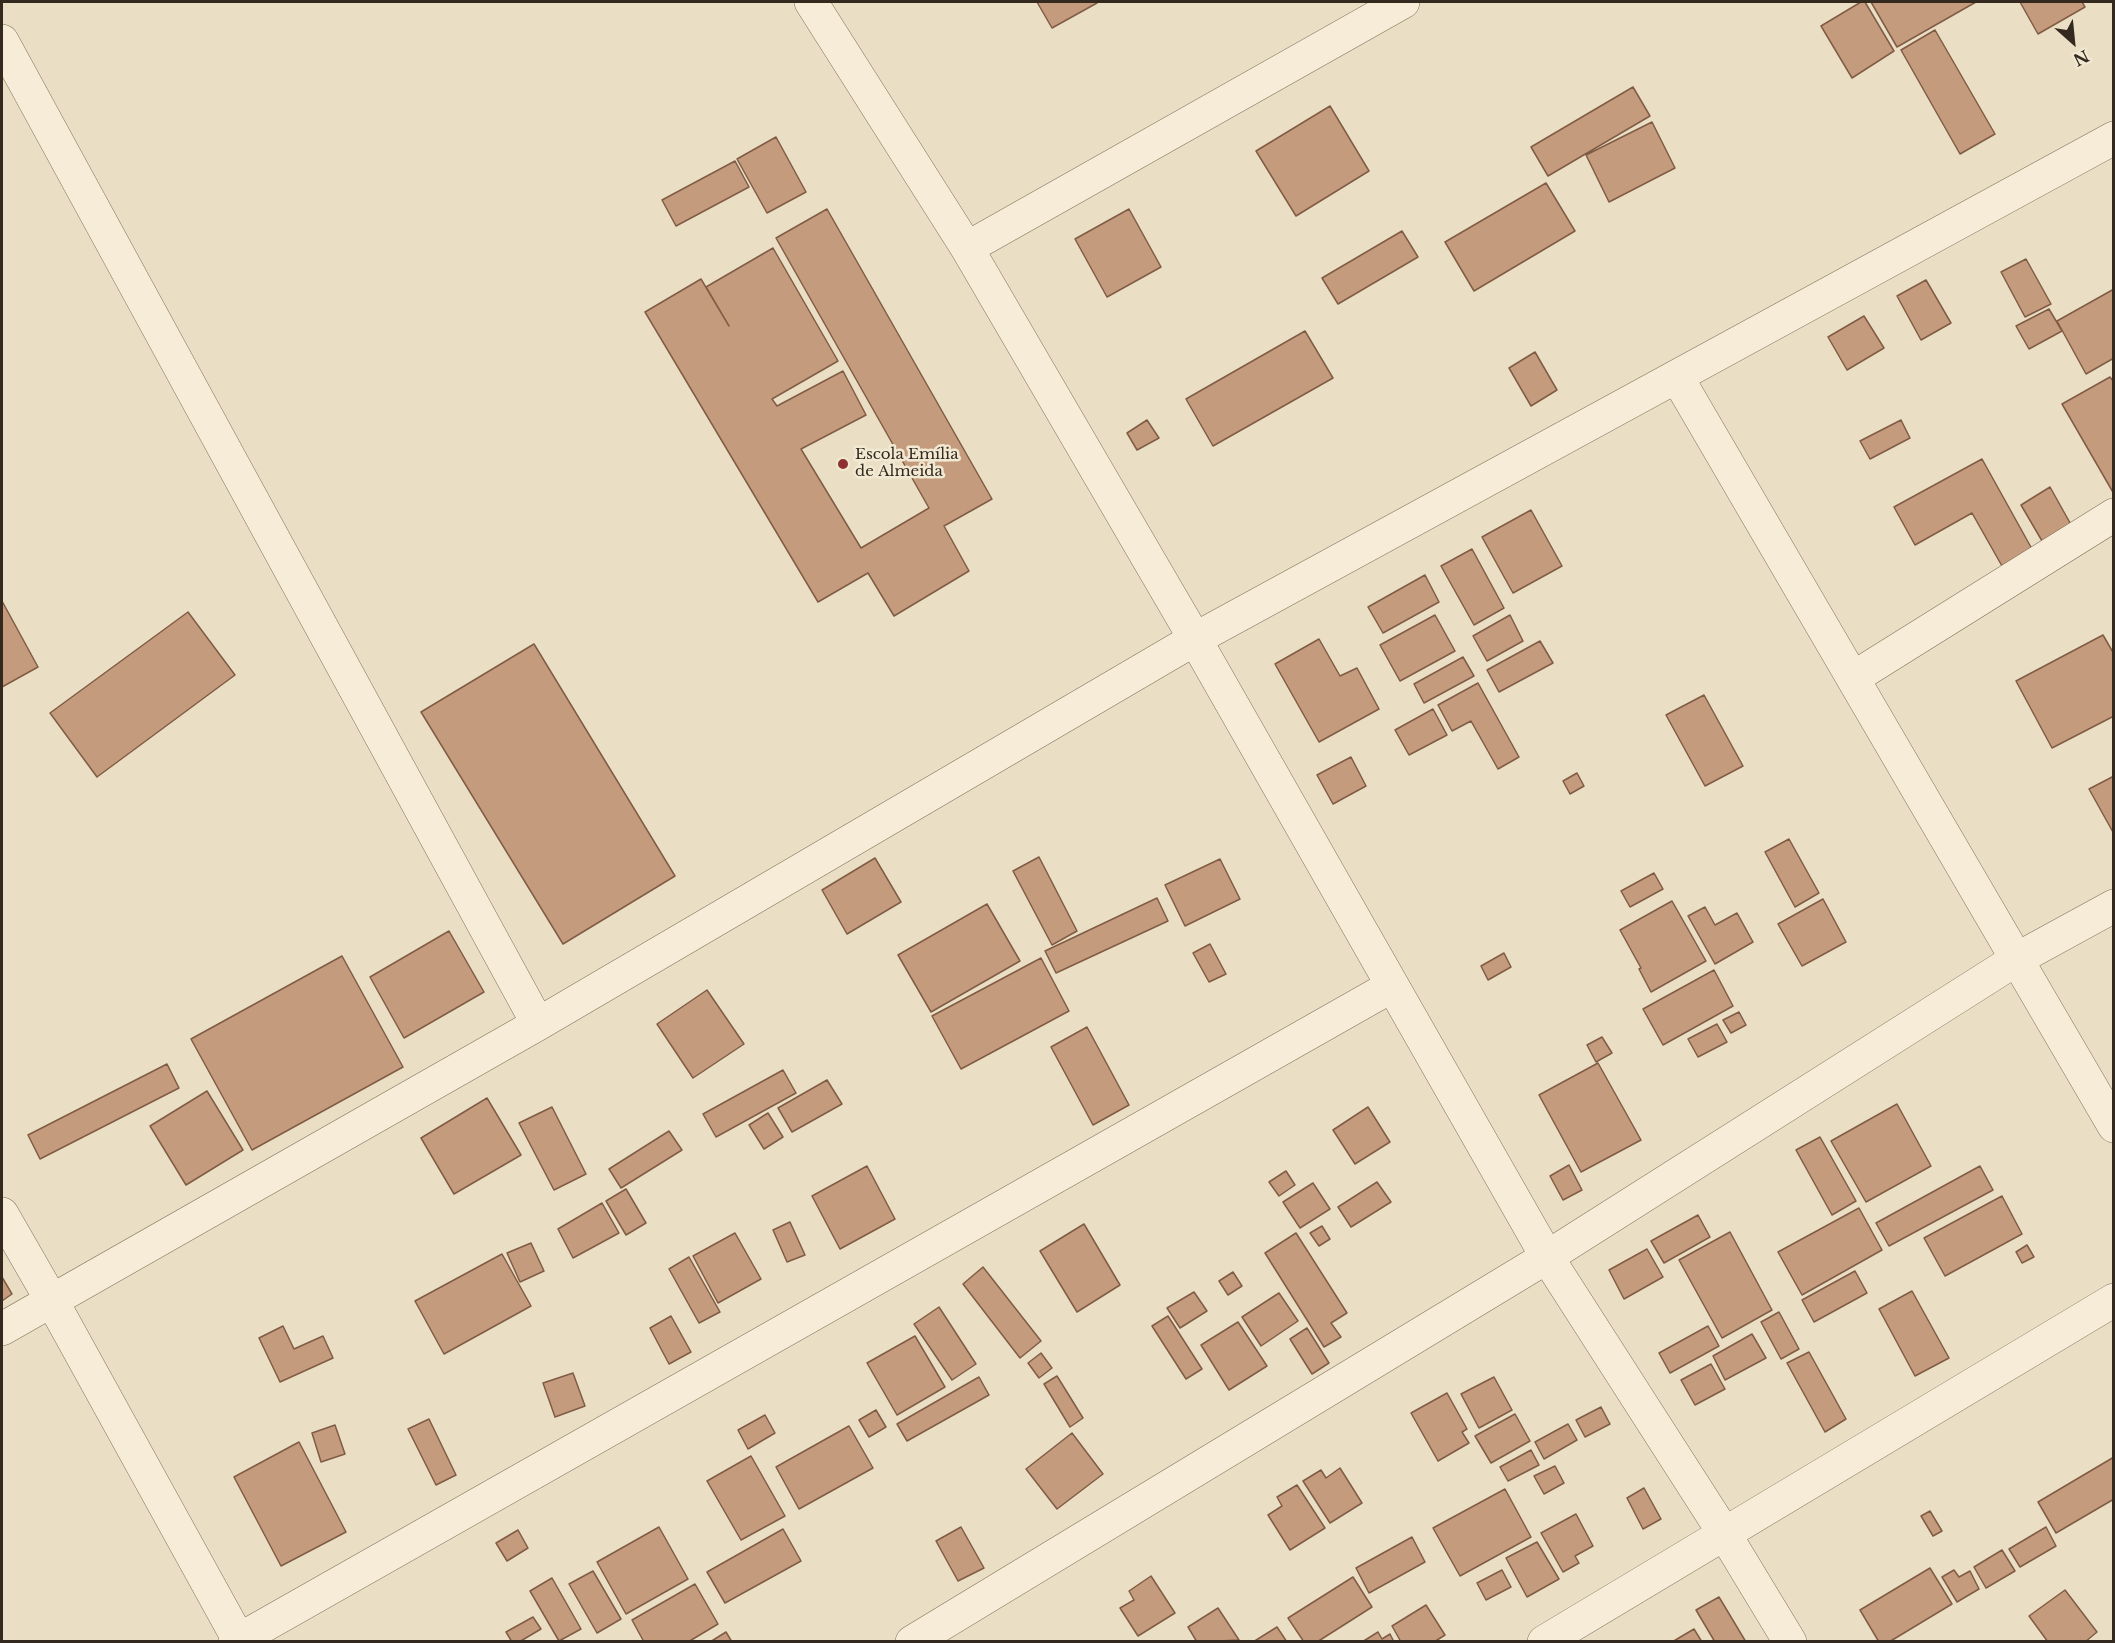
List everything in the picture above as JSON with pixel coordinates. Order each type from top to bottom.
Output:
[{"type":"street","points":[[811,2],[968,248],[1195,639],[1547,1257],[1724,1533],[1790,1641]]},
{"type":"street","points":[[968,248],[1403,2]]},
{"type":"street","points":[[2,40],[538,1024]]},
{"type":"street","points":[[2,1329],[538,1024],[1195,639],[2114,138]]},
{"type":"street","points":[[1677,377],[2114,1126]]},
{"type":"street","points":[[1853,678],[2114,515]]},
{"type":"street","points":[[912,1641],[1547,1257],[2017,959],[2114,906]]},
{"type":"street","points":[[2,1214],[238,1641],[1392,986]]},
{"type":"street","points":[[1544,1641],[2114,1300]]},
{"type":"building","points":[[1037,2],[1096,2],[1097,3],[1052,28]]},
{"type":"building","points":[[1861,2],[1865,2],[1894,51],[1852,78],[1821,26]]},
{"type":"building","points":[[1871,2],[1976,2],[1897,47]]},
{"type":"building","points":[[2020,2],[2082,2],[2085,7],[2038,34]]},
{"type":"building","points":[[1935,30],[1995,134],[1960,154],[1901,50]]},
{"type":"building","points":[[1633,87],[1650,116],[1548,176],[1531,147]]},
{"type":"building","points":[[1330,106],[1369,171],[1296,216],[1256,151]]},
{"type":"building","points":[[1652,122],[1675,168],[1609,202],[1586,155]]},
{"type":"building","points":[[776,137],[806,192],[767,213],[737,159]]},
{"type":"building","points":[[735,161],[749,187],[676,226],[662,200]]},
{"type":"building","points":[[1546,183],[1575,231],[1474,291],[1445,242]]},
{"type":"building","points":[[827,209],[992,499],[944,526],[969,571],[894,616],[868,573],[818,602],[645,312],[701,279],[729,326],[706,287],[773,248],[838,361],[772,399],[777,406],[843,371],[866,415],[801,449],[861,548],[929,508],[776,238]]},
{"type":"building","points":[[1129,209],[1161,267],[1107,297],[1075,239]]},
{"type":"building","points":[[1402,231],[1418,257],[1338,304],[1322,278]]},
{"type":"building","points":[[2026,259],[2051,304],[2025,317],[2001,272]]},
{"type":"building","points":[[1926,280],[1951,323],[1921,340],[1897,296]]},
{"type":"building","points":[[2114,289],[2114,358],[2086,374],[2057,321]]},
{"type":"building","points":[[2049,309],[2062,331],[2029,349],[2016,326]]},
{"type":"building","points":[[1864,316],[1884,348],[1847,370],[1828,337]]},
{"type":"building","points":[[1305,331],[1333,378],[1213,446],[1186,399]]},
{"type":"building","points":[[1535,352],[1557,390],[1531,406],[1509,368]]},
{"type":"building","points":[[2110,377],[2114,382],[2114,494],[2062,404]]},
{"type":"building","points":[[1147,420],[1159,438],[1137,450],[1127,433]]},
{"type":"building","points":[[1901,420],[1910,438],[1870,459],[1860,441]]},
{"type":"building","points":[[1982,459],[2032,549],[2002,566],[1972,513],[1915,545],[1894,507]]},
{"type":"building","points":[[2050,487],[2074,530],[2045,546],[2021,505]]},
{"type":"building","points":[[1531,510],[1562,566],[1513,593],[1482,537]]},
{"type":"building","points":[[1472,549],[1504,608],[1474,625],[1441,566]]},
{"type":"building","points":[[1425,575],[1439,602],[1383,633],[1368,607]]},
{"type":"building","points":[[2,601],[38,667],[2,687]]},
{"type":"building","points":[[188,612],[235,675],[97,777],[50,713]]},
{"type":"building","points":[[1435,615],[1455,651],[1400,681],[1380,645]]},
{"type":"building","points":[[1510,615],[1523,641],[1487,661],[1473,636]]},
{"type":"building","points":[[2103,635],[2114,654],[2114,716],[2052,748],[2016,681]]},
{"type":"building","points":[[1319,639],[1340,676],[1357,668],[1379,709],[1319,742],[1275,664]]},
{"type":"building","points":[[1540,641],[1553,663],[1499,692],[1487,670]]},
{"type":"building","points":[[534,644],[675,876],[563,944],[421,712]]},
{"type":"building","points":[[1463,657],[1474,676],[1424,703],[1414,684]]},
{"type":"building","points":[[1478,683],[1519,757],[1498,769],[1471,721],[1452,731],[1438,705]]},
{"type":"building","points":[[1704,695],[1743,766],[1705,786],[1666,715]]},
{"type":"building","points":[[1433,709],[1447,735],[1409,755],[1395,730]]},
{"type":"building","points":[[1351,757],[1366,786],[1333,804],[1317,775]]},
{"type":"building","points":[[1577,773],[1584,786],[1570,794],[1563,781]]},
{"type":"building","points":[[2114,776],[2114,834],[2089,789]]},
{"type":"building","points":[[1789,839],[1819,893],[1795,907],[1765,852]]},
{"type":"building","points":[[1039,857],[1077,931],[1052,945],[1013,871]]},
{"type":"building","points":[[875,858],[901,902],[847,934],[822,890]]},
{"type":"building","points":[[1220,859],[1240,899],[1185,926],[1165,885]]},
{"type":"building","points":[[1654,873],[1663,889],[1630,907],[1621,891]]},
{"type":"building","points":[[1157,898],[1168,921],[1056,973],[1045,951]]},
{"type":"building","points":[[1823,899],[1846,942],[1802,966],[1778,924]]},
{"type":"building","points":[[1672,901],[1706,961],[1651,992],[1620,930]]},
{"type":"building","points":[[987,904],[1020,961],[931,1012],[898,955]]},
{"type":"building","points":[[1705,907],[1715,925],[1737,913],[1753,942],[1715,964],[1688,916]]},
{"type":"building","points":[[449,931],[484,992],[404,1038],[370,977]]},
{"type":"building","points":[[1210,944],[1226,974],[1209,982],[1193,953]]},
{"type":"building","points":[[1504,953],[1511,967],[1488,980],[1481,966]]},
{"type":"building","points":[[342,956],[403,1067],[252,1150],[191,1039]]},
{"type":"building","points":[[1041,958],[1069,1011],[961,1069],[932,1016]]},
{"type":"building","points":[[1714,970],[1733,1006],[1663,1045],[1643,1009]]},
{"type":"building","points":[[707,990],[744,1044],[693,1078],[657,1024]]},
{"type":"building","points":[[1739,1012],[1746,1025],[1731,1033],[1723,1020]]},
{"type":"building","points":[[1717,1024],[1727,1042],[1698,1057],[1688,1039]]},
{"type":"building","points":[[1087,1027],[1129,1105],[1093,1125],[1051,1047]]},
{"type":"building","points":[[1602,1037],[1612,1053],[1596,1062],[1587,1045]]},
{"type":"building","points":[[1598,1063],[1641,1140],[1581,1172],[1539,1095]]},
{"type":"building","points":[[167,1064],[179,1088],[40,1159],[28,1135]]},
{"type":"building","points":[[783,1070],[796,1093],[716,1137],[703,1114]]},
{"type":"building","points":[[827,1080],[842,1104],[792,1132],[778,1108]]},
{"type":"building","points":[[207,1091],[243,1150],[186,1185],[150,1126]]},
{"type":"building","points":[[487,1098],[521,1155],[454,1194],[421,1138]]},
{"type":"building","points":[[1897,1104],[1931,1166],[1866,1202],[1831,1141]]},
{"type":"building","points":[[552,1107],[586,1174],[554,1190],[519,1123]]},
{"type":"building","points":[[1368,1107],[1390,1142],[1355,1164],[1333,1130]]},
{"type":"building","points":[[768,1113],[783,1137],[764,1149],[749,1125]]},
{"type":"building","points":[[669,1131],[682,1150],[621,1188],[609,1169]]},
{"type":"building","points":[[1820,1137],[1856,1201],[1832,1215],[1796,1150]]},
{"type":"building","points":[[1569,1165],[1582,1190],[1563,1200],[1550,1176]]},
{"type":"building","points":[[867,1166],[895,1219],[840,1249],[812,1196]]},
{"type":"building","points":[[1980,1166],[1993,1190],[1889,1246],[1876,1223]]},
{"type":"building","points":[[1286,1171],[1295,1185],[1279,1196],[1269,1182]]},
{"type":"building","points":[[1377,1182],[1391,1202],[1351,1227],[1338,1207]]},
{"type":"building","points":[[1313,1183],[1330,1209],[1300,1228],[1283,1202]]},
{"type":"building","points":[[626,1189],[646,1223],[626,1235],[606,1201]]},
{"type":"building","points":[[2002,1196],[2022,1234],[1945,1276],[1924,1238]]},
{"type":"building","points":[[602,1203],[619,1233],[573,1258],[558,1229]]},
{"type":"building","points":[[1859,1208],[1882,1250],[1802,1295],[1778,1252]]},
{"type":"building","points":[[1698,1215],[1710,1237],[1664,1263],[1651,1241]]},
{"type":"building","points":[[790,1222],[805,1255],[787,1262],[773,1230]]},
{"type":"building","points":[[1084,1224],[1120,1285],[1077,1312],[1040,1251]]},
{"type":"building","points":[[1322,1226],[1330,1239],[1319,1246],[1310,1233]]},
{"type":"building","points":[[1730,1232],[1772,1310],[1722,1338],[1679,1260]]},
{"type":"building","points":[[735,1233],[761,1279],[718,1303],[693,1256]]},
{"type":"building","points":[[1296,1233],[1347,1313],[1331,1323],[1341,1337],[1324,1347],[1265,1253]]},
{"type":"building","points":[[531,1243],[544,1271],[520,1282],[507,1253]]},
{"type":"building","points":[[2027,1245],[2034,1257],[2022,1263],[2016,1252]]},
{"type":"building","points":[[1647,1249],[1663,1277],[1624,1299],[1609,1270]]},
{"type":"building","points":[[502,1254],[531,1306],[444,1354],[415,1301]]},
{"type":"building","points":[[689,1257],[720,1312],[699,1323],[669,1269]]},
{"type":"building","points":[[983,1267],[1041,1341],[1020,1358],[963,1284]]},
{"type":"building","points":[[1855,1271],[1867,1293],[1814,1322],[1802,1300]]},
{"type":"building","points":[[1233,1272],[1242,1286],[1228,1295],[1219,1281]]},
{"type":"building","points":[[2,1277],[12,1294],[2,1301]]},
{"type":"building","points":[[1912,1291],[1949,1358],[1915,1376],[1879,1309]]},
{"type":"building","points":[[1194,1292],[1207,1311],[1180,1328],[1167,1308]]},
{"type":"building","points":[[1279,1293],[1298,1321],[1261,1346],[1242,1317]]},
{"type":"building","points":[[939,1307],[976,1364],[952,1380],[914,1324]]},
{"type":"building","points":[[1779,1312],[1799,1349],[1781,1359],[1761,1322]]},
{"type":"building","points":[[671,1316],[691,1352],[669,1364],[650,1328]]},
{"type":"building","points":[[1168,1316],[1202,1369],[1186,1379],[1152,1326]]},
{"type":"building","points":[[1238,1322],[1267,1366],[1229,1390],[1201,1345]]},
{"type":"building","points":[[283,1326],[294,1349],[323,1336],[333,1358],[280,1382],[259,1338]]},
{"type":"building","points":[[1708,1326],[1719,1346],[1670,1373],[1659,1353]]},
{"type":"building","points":[[1307,1328],[1329,1363],[1312,1374],[1290,1339]]},
{"type":"building","points":[[1752,1334],[1766,1358],[1725,1380],[1713,1356]]},
{"type":"building","points":[[915,1336],[945,1387],[897,1415],[867,1363]]},
{"type":"building","points":[[1809,1352],[1846,1419],[1825,1432],[1787,1363]]},
{"type":"building","points":[[1041,1353],[1052,1368],[1039,1378],[1028,1363]]},
{"type":"building","points":[[1711,1364],[1725,1389],[1695,1405],[1681,1380]]},
{"type":"building","points":[[573,1373],[585,1406],[555,1417],[543,1383]]},
{"type":"building","points":[[1057,1376],[1083,1418],[1070,1427],[1044,1384]]},
{"type":"building","points":[[979,1377],[989,1395],[907,1441],[897,1424]]},
{"type":"building","points":[[1494,1377],[1512,1410],[1479,1428],[1461,1394]]},
{"type":"building","points":[[1447,1393],[1467,1429],[1462,1432],[1469,1443],[1438,1461],[1411,1413]]},
{"type":"building","points":[[1601,1407],[1610,1424],[1585,1437],[1576,1420]]},
{"type":"building","points":[[876,1410],[886,1427],[869,1437],[859,1420]]},
{"type":"building","points":[[1515,1414],[1530,1441],[1491,1463],[1475,1436]]},
{"type":"building","points":[[765,1415],[775,1433],[748,1449],[738,1430]]},
{"type":"building","points":[[429,1419],[456,1475],[436,1485],[408,1429]]},
{"type":"building","points":[[1568,1424],[1577,1440],[1544,1459],[1535,1442]]},
{"type":"building","points":[[335,1425],[345,1454],[321,1462],[312,1433]]},
{"type":"building","points":[[849,1426],[873,1468],[799,1509],[776,1467]]},
{"type":"building","points":[[1072,1433],[1103,1474],[1057,1509],[1026,1469]]},
{"type":"building","points":[[299,1442],[346,1532],[281,1566],[234,1477]]},
{"type":"building","points":[[1531,1450],[1539,1465],[1508,1481],[1500,1467]]},
{"type":"building","points":[[751,1456],[785,1516],[741,1540],[707,1481]]},
{"type":"building","points":[[2114,1457],[2114,1499],[2056,1533],[2038,1502]]},
{"type":"building","points":[[1555,1466],[1564,1483],[1544,1494],[1534,1476]]},
{"type":"building","points":[[1340,1468],[1362,1503],[1330,1523],[1303,1481],[1321,1470],[1326,1478]]},
{"type":"building","points":[[1297,1485],[1325,1528],[1290,1550],[1268,1515],[1282,1506],[1277,1497]]},
{"type":"building","points":[[1644,1488],[1661,1519],[1643,1529],[1627,1498]]},
{"type":"building","points":[[1505,1489],[1531,1537],[1460,1576],[1433,1528]]},
{"type":"building","points":[[1930,1511],[1942,1531],[1933,1536],[1921,1516]]},
{"type":"building","points":[[1576,1514],[1593,1546],[1575,1556],[1579,1563],[1563,1572],[1541,1533]]},
{"type":"building","points":[[659,1527],[688,1579],[626,1614],[597,1562]]},
{"type":"building","points":[[961,1527],[984,1568],[958,1581],[936,1541]]},
{"type":"building","points":[[2046,1527],[2056,1546],[2020,1567],[2009,1549]]},
{"type":"building","points":[[783,1529],[801,1561],[725,1603],[707,1572]]},
{"type":"building","points":[[518,1530],[528,1548],[507,1561],[496,1543]]},
{"type":"building","points":[[1412,1537],[1425,1562],[1369,1593],[1356,1568]]},
{"type":"building","points":[[1537,1542],[1559,1579],[1527,1597],[1506,1558]]},
{"type":"building","points":[[2002,1550],[2015,1571],[1986,1588],[1974,1567]]},
{"type":"building","points":[[1930,1568],[1952,1604],[1889,1642],[1879,1642],[1860,1610]]},
{"type":"building","points":[[1502,1570],[1511,1587],[1486,1600],[1477,1583]]},
{"type":"building","points":[[1954,1570],[1959,1577],[1970,1571],[1979,1589],[1957,1602],[1942,1577]]},
{"type":"building","points":[[593,1571],[621,1619],[597,1633],[569,1584]]},
{"type":"building","points":[[1151,1576],[1175,1613],[1138,1636],[1120,1608],[1134,1600],[1129,1591]]},
{"type":"building","points":[[1353,1577],[1372,1607],[1317,1642],[1304,1642],[1288,1618]]},
{"type":"building","points":[[552,1578],[581,1629],[559,1641],[530,1591]]},
{"type":"building","points":[[695,1584],[718,1624],[688,1642],[644,1642],[632,1620]]},
{"type":"building","points":[[2065,1590],[2097,1632],[2085,1642],[2048,1642],[2029,1616]]},
{"type":"building","points":[[1719,1597],[1746,1642],[1715,1642],[1696,1610]]},
{"type":"building","points":[[1426,1605],[1445,1635],[1434,1642],[1401,1642],[1392,1626]]},
{"type":"building","points":[[1218,1608],[1239,1640],[1197,1642],[1188,1627]]},
{"type":"building","points":[[533,1617],[541,1629],[519,1642],[512,1642],[506,1632]]},
{"type":"building","points":[[1277,1627],[1287,1642],[1253,1642]]},
{"type":"building","points":[[1694,1629],[1702,1642],[1672,1642]]},
{"type":"building","points":[[726,1632],[732,1642],[710,1642]]},
{"type":"building","points":[[1378,1632],[1382,1639],[1390,1634],[1394,1642],[1362,1642]]},
{"type":"place","name":"Escola Emília de Almeida","points":[[843,464]]}]
